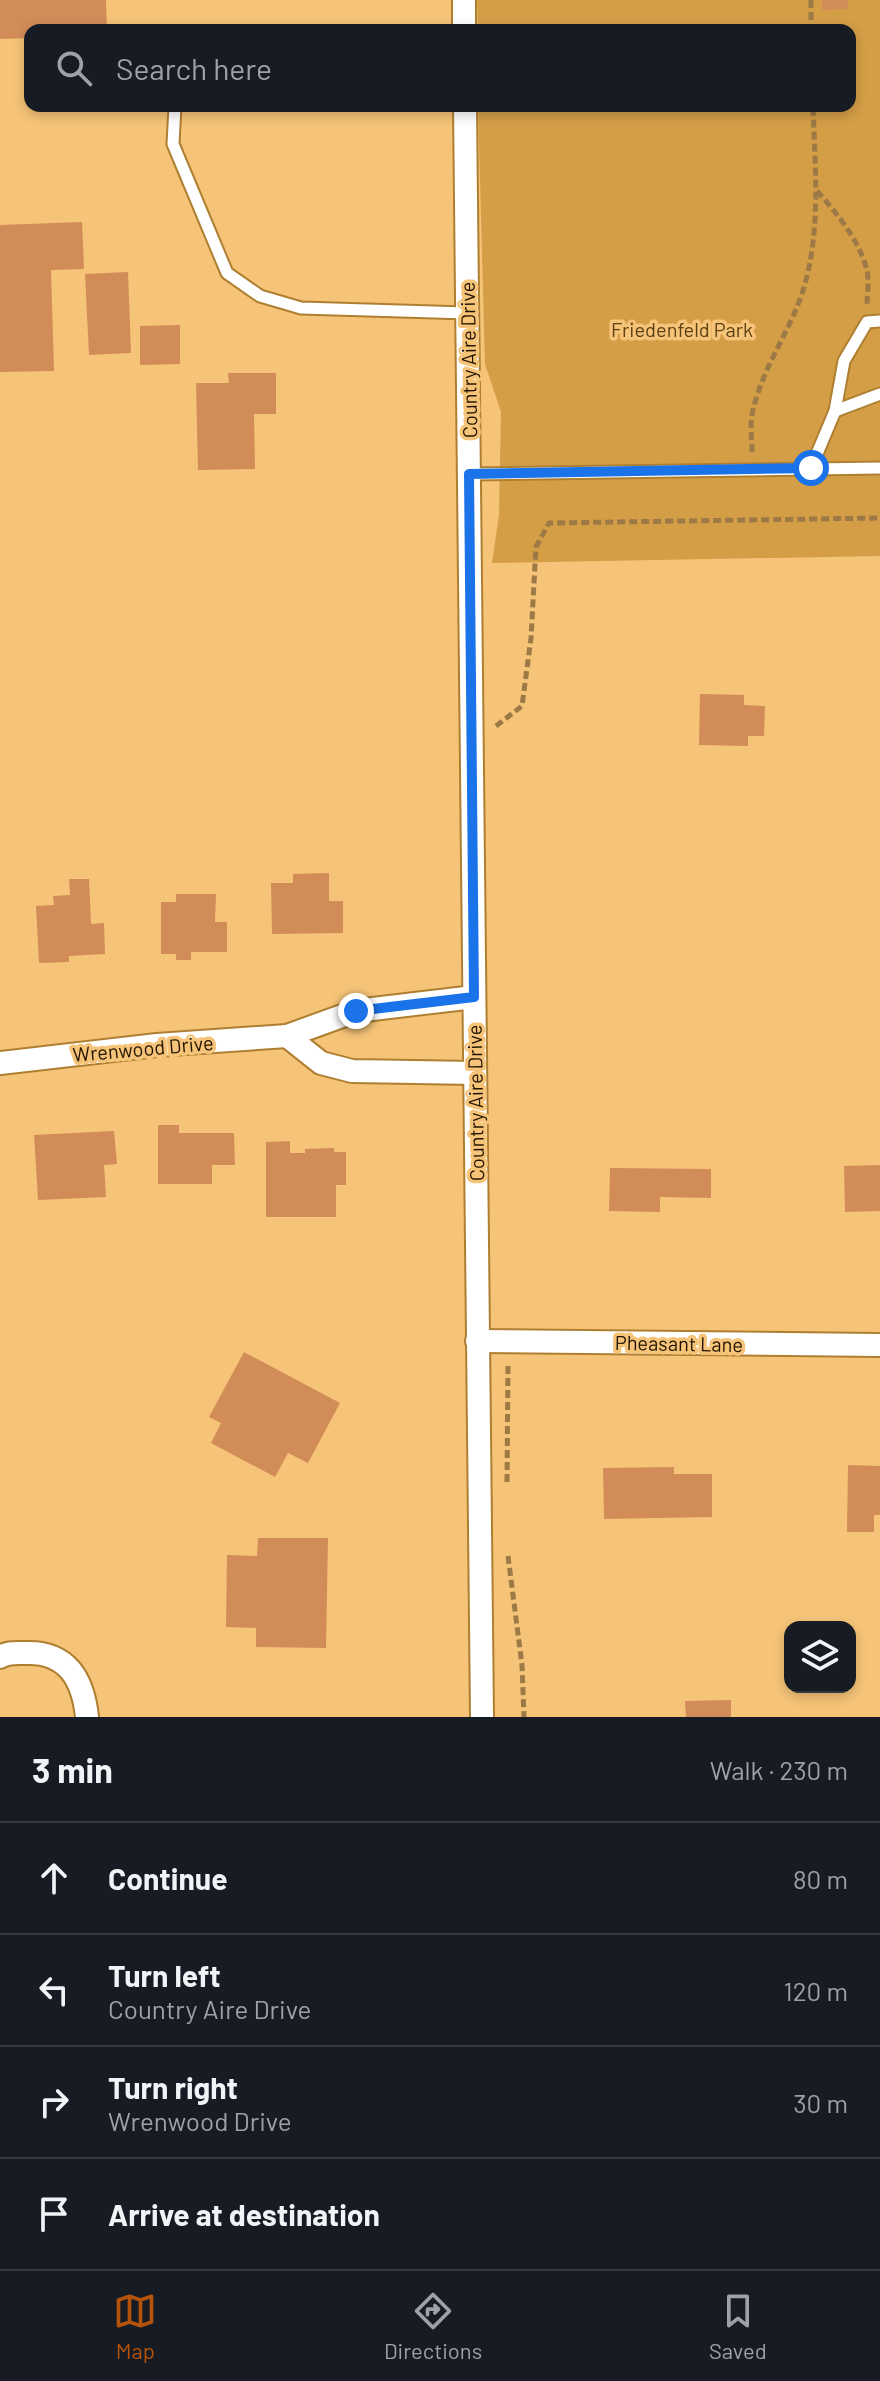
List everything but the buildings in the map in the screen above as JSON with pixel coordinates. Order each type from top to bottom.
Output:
[{"type":"street","points":[[464,0],[464,24]]},
{"type":"street","name":"Country Aire Drive","points":[[465,112],[482,1717]]},
{"type":"street","name":"Wrenwood Drive","points":[[0,1063],[157,1045],[287,1036],[356,1011],[474,997]]},
{"type":"street","points":[[287,1036],[321,1063],[352,1071],[475,1073]]},
{"type":"street","name":"Pheasant Lane","points":[[477,1341],[880,1345]]},
{"type":"street","points":[[0,1657],[6,1653],[39,1652],[67,1665],[84,1690],[87,1717]]},
{"type":"lane","points":[[175,112],[173,144],[227,273],[260,296],[301,308],[467,313]]},
{"type":"lane","points":[[811,468],[835,411],[844,361],[874,322]]},
{"type":"lane","points":[[835,411],[880,394]]},
{"type":"lane","points":[[469,474],[880,468]]},
{"type":"path","points":[[811,0],[811,24]]},
{"type":"path","points":[[752,469],[752,417],[767,370],[787,331],[805,284],[817,216],[813,112]]},
{"type":"path","points":[[816,189],[835,210],[867,269],[874,322]]},
{"type":"path","points":[[496,738],[496,726],[522,706],[531,638],[536,547],[549,523],[880,518]]},
{"type":"path","points":[[505,1341],[507,1487]]},
{"type":"path","points":[[507,1548],[522,1665],[524,1717]]},
{"type":"green space","name":"Friedenfeld Park","points":[[477,0],[880,0],[880,556],[492,563],[499,515],[501,412],[485,364],[478,112],[856,112],[856,24],[478,24]]},
{"type":"route","points":[[356,1011],[474,997],[469,474],[811,468]]}]
